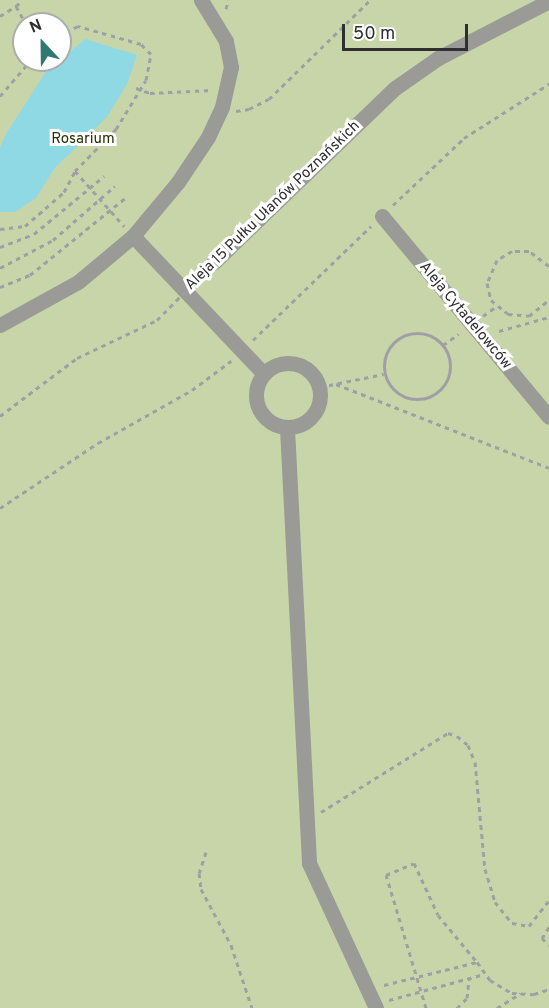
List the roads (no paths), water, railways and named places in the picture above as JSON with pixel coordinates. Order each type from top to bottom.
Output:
[{"type":"street","points":[[0,325],[78,282],[133,236],[178,182],[222,107],[231,67],[226,40],[201,0]]},
{"type":"street","name":"Aleja 15 Pułku Ułanów Poznańskich","points":[[213,263],[395,88],[438,58],[549,1]]},
{"type":"street","name":"Aleja Cytadelowców","points":[[382,216],[549,417]]},
{"type":"street","points":[[133,236],[263,373]]},
{"type":"street","points":[[278,363],[296,363],[311,372],[320,387],[318,407],[306,422],[287,428],[270,422],[257,408],[255,389],[263,373],[278,363]]},
{"type":"street","points":[[287,428],[309,863],[367,988],[381,1004]]},
{"type":"water","points":[[85,39],[137,55],[127,84],[107,117],[54,169],[36,198],[15,212],[0,212],[0,148],[6,134],[45,73],[72,72],[72,50]]},
{"type":"park label","name":"Rosarium","points":[[83,140]]}]
